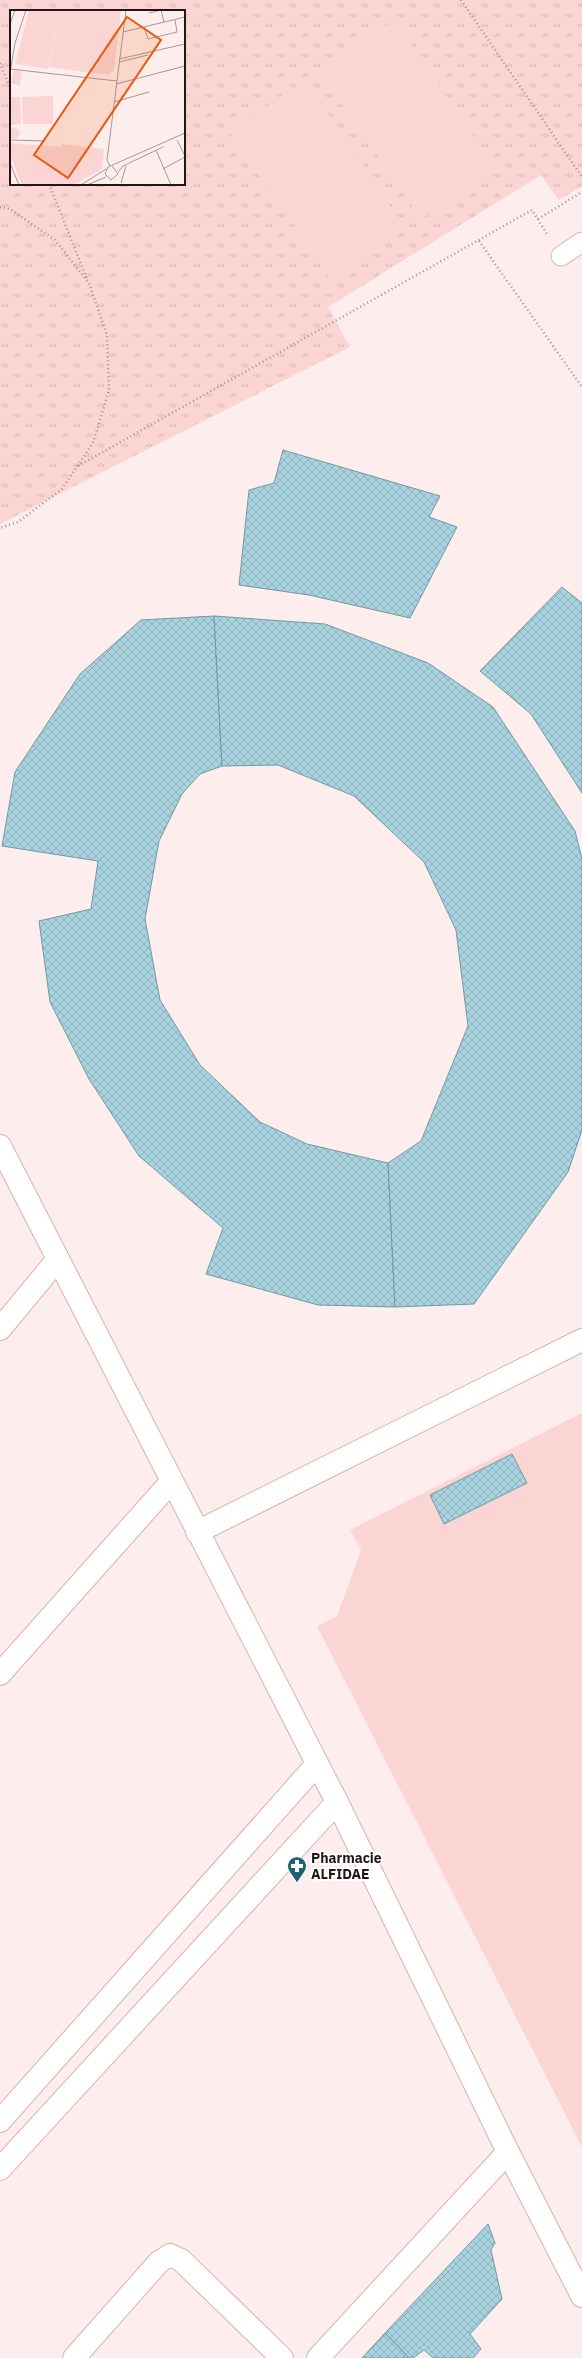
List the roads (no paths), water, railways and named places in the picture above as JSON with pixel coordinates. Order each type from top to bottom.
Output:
[{"type":"street","points":[[0,1146],[171,1482],[337,1802],[508,2152],[582,2296]]},
{"type":"street","points":[[0,1329],[58,1259]]},
{"type":"street","points":[[197,1532],[582,1340]]},
{"type":"street","points":[[0,1674],[171,1482]]},
{"type":"street","points":[[0,2121],[317,1764]]},
{"type":"street","points":[[0,2169],[337,1802]]},
{"type":"street","points":[[318,2358],[508,2152]]},
{"type":"street","points":[[74,2358],[159,2262],[170,2255],[181,2260],[282,2358]]},
{"type":"lane","points":[[561,256],[582,242]]},
{"type":"place","name":"Pharmacie ALFIDAE","points":[[297,1883]]}]
